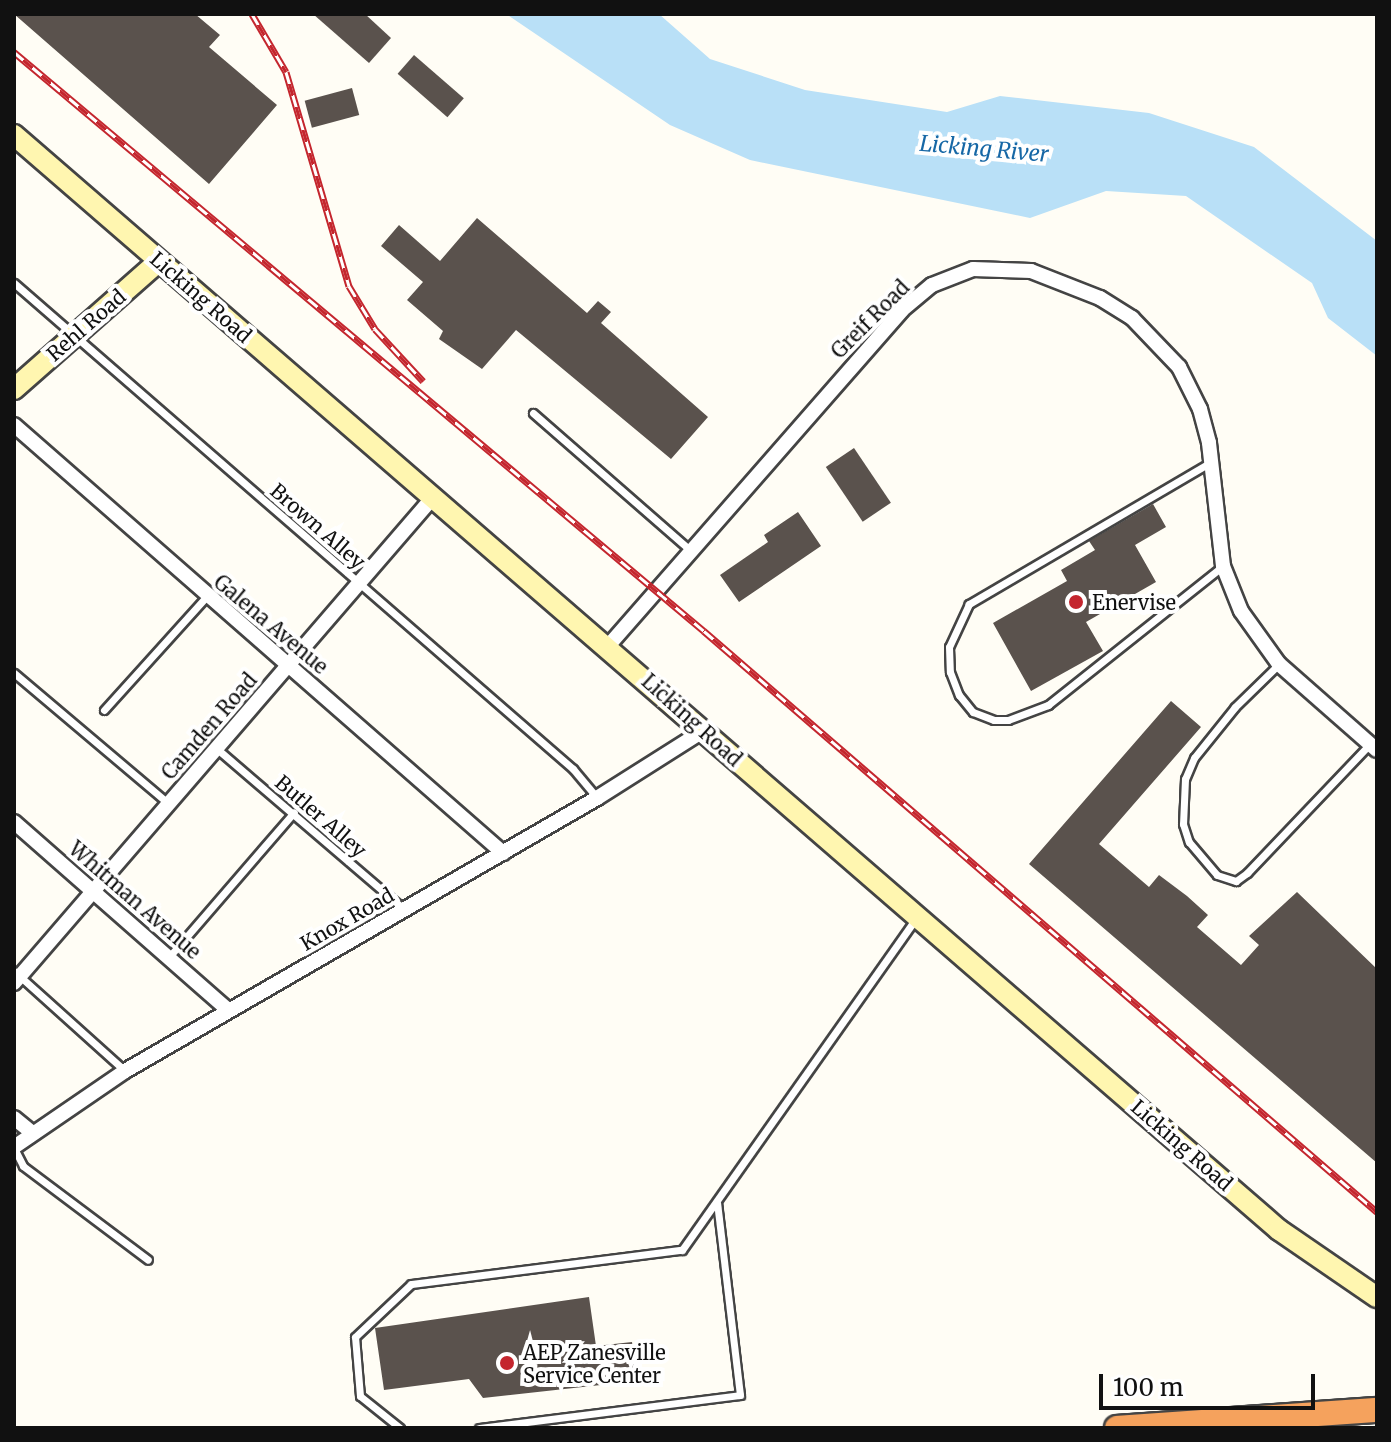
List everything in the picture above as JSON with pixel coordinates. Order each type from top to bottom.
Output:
[{"type":"highway","points":[[1117,1428],[1377,1410]]},
{"type":"street","name":"Licking Road","points":[[14,135],[609,645],[703,731],[1279,1230],[1377,1297]]},
{"type":"street","name":"Rehl Road","points":[[14,389],[159,261]]},
{"type":"street","name":"Greif Road","points":[[609,645],[902,310],[932,285],[973,269],[1003,268],[1058,279],[1132,318],[1179,367],[1200,409],[1211,462],[1223,566],[1241,611],[1279,664],[1373,747]]},
{"type":"street","name":"Galena Avenue","points":[[14,425],[206,597],[503,853]]},
{"type":"street","name":"Camden Road","points":[[16,977],[434,496]]},
{"type":"street","name":"Knox Road","points":[[14,1148],[31,1132],[125,1071],[597,798],[703,731]]},
{"type":"street","name":"Whitman Avenue","points":[[14,822],[228,1010]]},
{"type":"street","points":[[14,1118],[31,1132]]},
{"type":"lane","name":"Brown Alley","points":[[14,283],[573,769],[597,798]]},
{"type":"lane","points":[[533,413],[691,551]]},
{"type":"lane","points":[[1211,462],[969,604],[949,647],[950,672],[959,695],[973,712],[994,720],[1008,720],[1048,705],[1223,566]]},
{"type":"lane","points":[[104,710],[206,597]]},
{"type":"lane","points":[[1279,664],[1235,707],[1194,758],[1185,779],[1183,824],[1189,842],[1210,869],[1236,881],[1247,873],[1373,747]]},
{"type":"lane","points":[[14,673],[169,803]]},
{"type":"lane","name":"Butler Alley","points":[[216,748],[404,909]]},
{"type":"lane","points":[[169,957],[294,812]]},
{"type":"lane","points":[[400,1428],[360,1396],[355,1337],[411,1284],[682,1250],[917,916]]},
{"type":"lane","points":[[16,977],[125,1071]]},
{"type":"lane","points":[[14,1148],[23,1166],[148,1260]]},
{"type":"lane","points":[[479,1428],[740,1395],[717,1203]]},
{"type":"water","name":"Licking River","points":[[506,14],[659,14],[710,59],[805,90],[947,112],[1000,96],[1149,113],[1254,147],[1377,241],[1377,356],[1328,318],[1312,283],[1186,196],[1106,191],[1030,218],[750,160],[670,125]]},
{"type":"building","points":[[14,14],[195,14],[220,35],[209,47],[277,105],[209,184]]},
{"type":"building","points":[[313,14],[365,14],[391,38],[369,63]]},
{"type":"building","points":[[414,55],[464,98],[447,117],[398,74]]},
{"type":"building","points":[[352,88],[359,115],[312,128],[305,101]]},
{"type":"building","points":[[477,218],[587,313],[598,301],[611,312],[601,323],[708,417],[671,459],[516,330],[482,369],[439,339],[443,331],[407,300],[423,282],[381,246],[399,225],[440,261]]},
{"type":"building","points":[[854,448],[891,503],[863,522],[826,467]]},
{"type":"building","name":"Enervise","points":[[1153,504],[1166,527],[1135,545],[1156,582],[1086,622],[1103,651],[1031,691],[993,623],[1067,581],[1061,570],[1095,550],[1089,541]]},
{"type":"building","points":[[798,512],[821,546],[739,602],[720,575],[768,542],[764,535]]},
{"type":"building","points":[[1171,701],[1201,727],[1099,844],[1149,887],[1159,875],[1187,896],[1208,915],[1197,927],[1241,965],[1259,945],[1249,936],[1297,892],[1377,969],[1377,1163],[1029,864]]},
{"type":"building","name":"AEP Zanesville Service Center","points":[[589,1297],[596,1346],[632,1342],[637,1381],[483,1398],[469,1379],[384,1390],[375,1328]]},
{"type":"railway","points":[[252,14],[286,72],[349,286],[375,329],[423,381]]},
{"type":"railway","points":[[14,52],[704,631],[1377,1212]]},
{"type":"place","name":"Enervise","points":[[1076,602]]},
{"type":"place","name":"AEP Zanesville Service Center","points":[[507,1363]]}]
